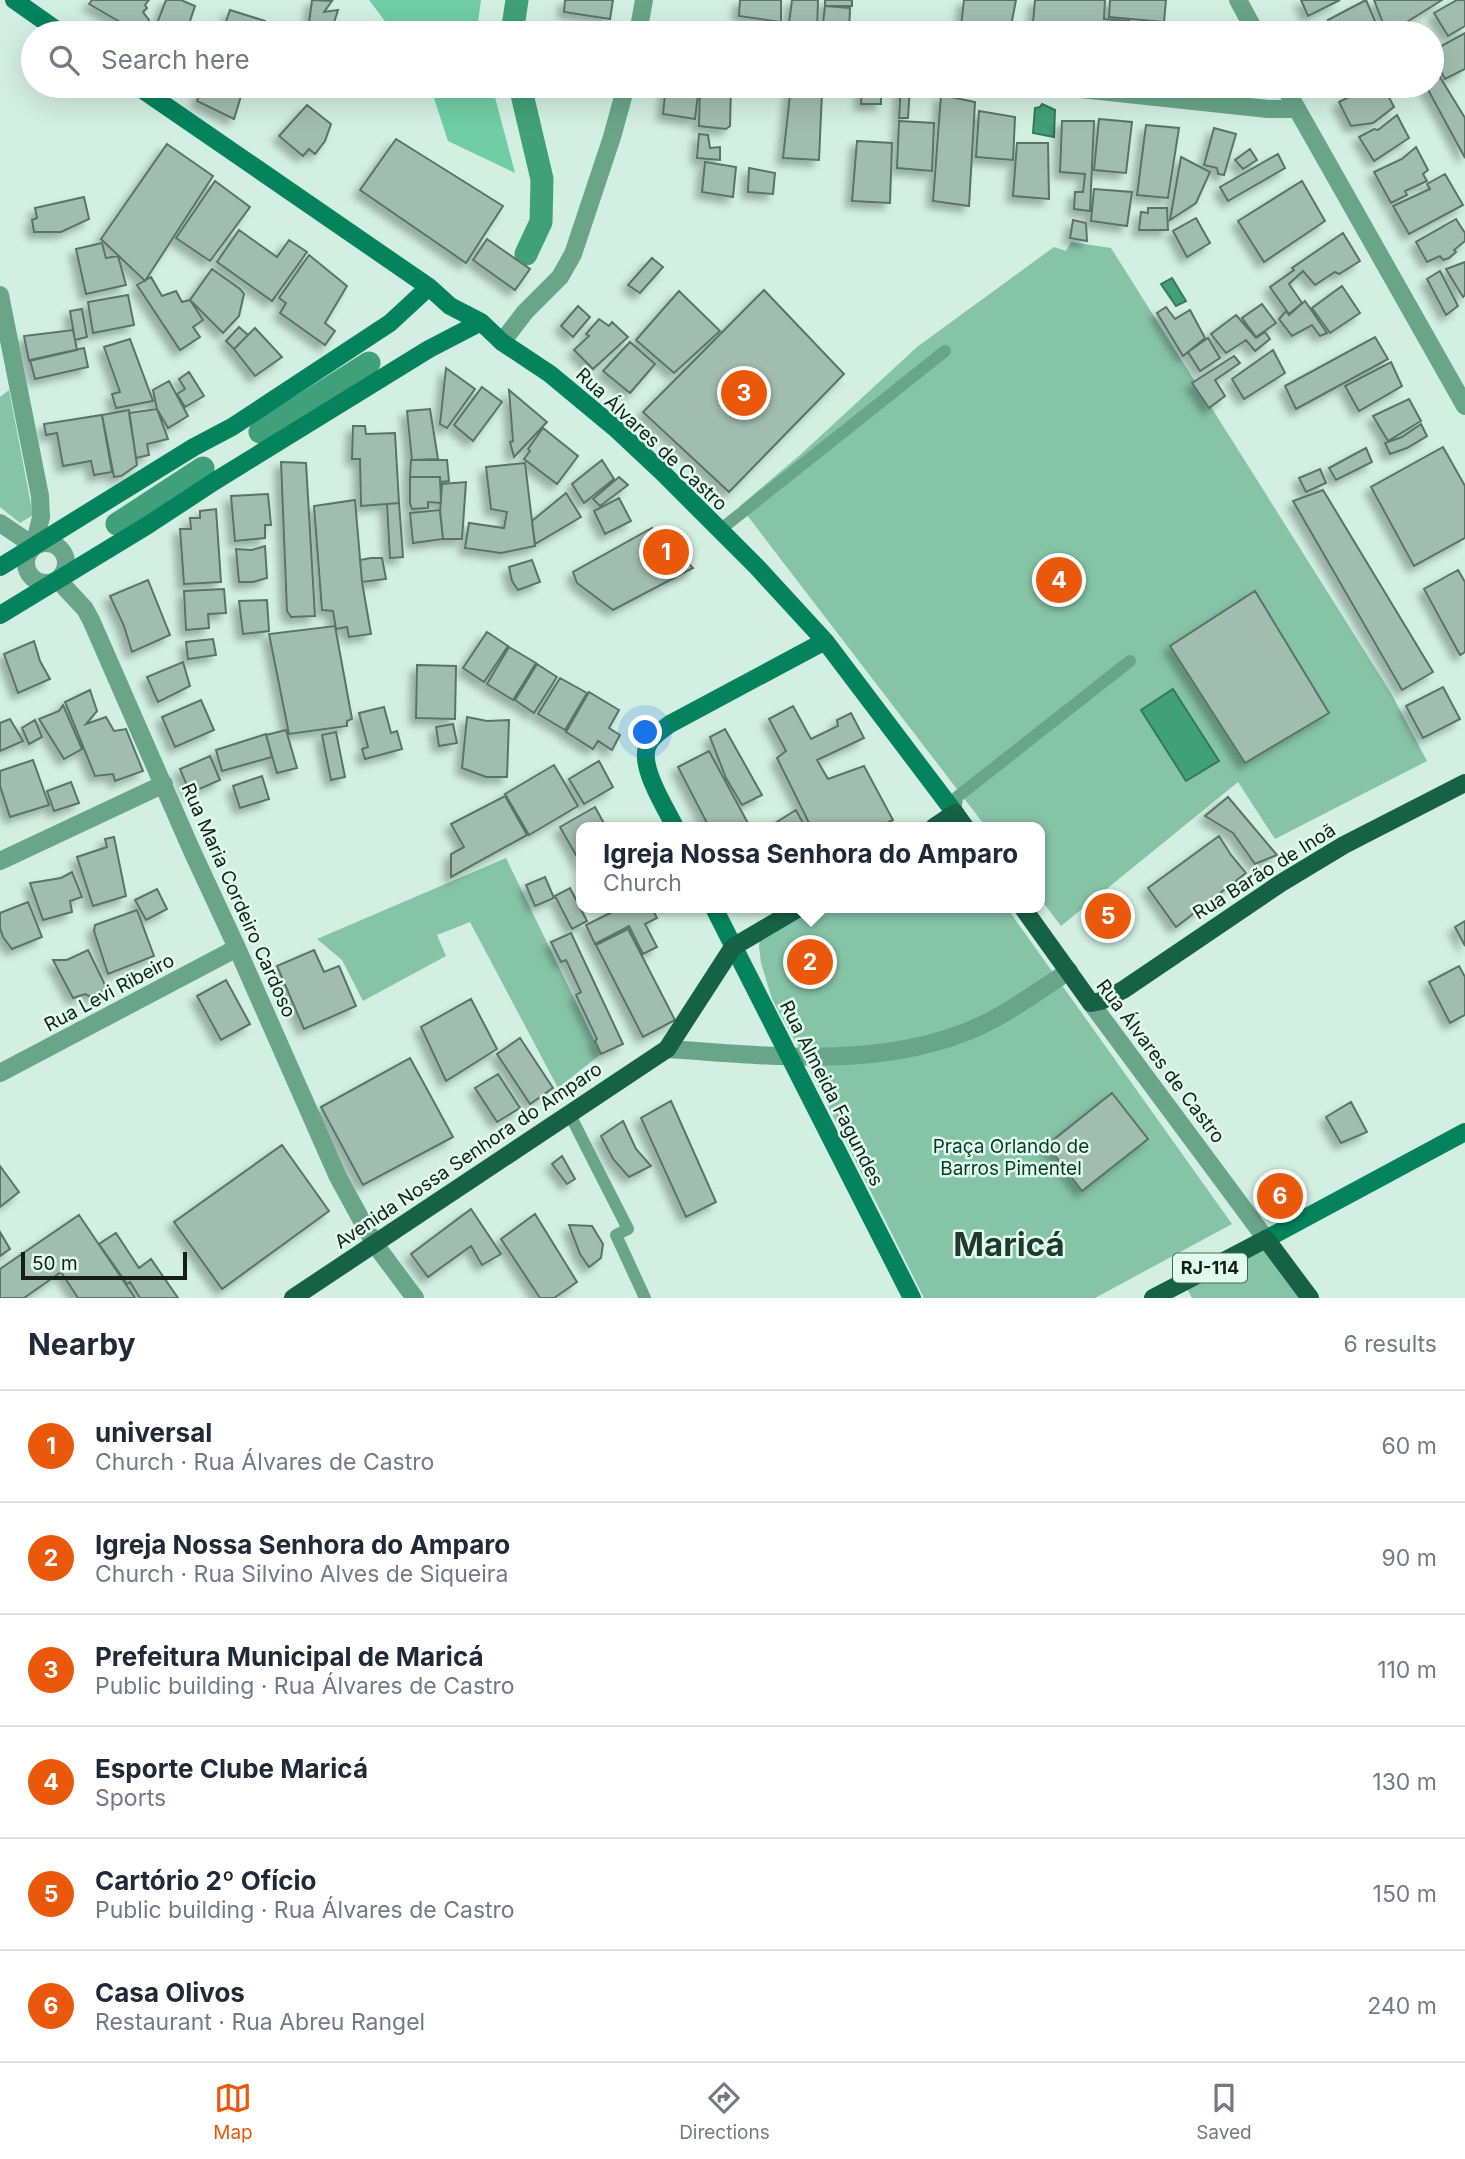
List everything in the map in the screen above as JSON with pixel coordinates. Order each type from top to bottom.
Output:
[{"type":"main road","name":"Rua Barão de Inoã","points":[[1091,1003],[1122,990],[1291,877],[1344,845],[1465,783]]},
{"type":"main road","points":[[733,947],[791,913]]},
{"type":"main road","name":"Rua Álvares de Castro","points":[[1027,913],[1091,1003]]},
{"type":"main road","name":"Avenida Nossa Senhora do Amparo","points":[[293,1298],[667,1049],[733,947]]},
{"type":"main road","points":[[1266,1239],[1310,1298]]},
{"type":"main road","name":"RJ-114","points":[[1153,1298],[1266,1239]]},
{"type":"street","points":[[14,0],[44,21]]},
{"type":"street","points":[[640,21],[644,0]]},
{"type":"street","points":[[1238,0],[1249,21]]},
{"type":"street","name":"Rua Álvares de Castro","points":[[154,98],[429,287],[450,306],[481,322],[502,342],[550,374],[615,428],[720,530],[825,640],[960,820]]},
{"type":"street","points":[[502,342],[525,312],[560,277],[573,254],[623,98]]},
{"type":"street","points":[[1165,98],[1268,109],[1297,109]]},
{"type":"street","points":[[1291,98],[1465,406]]},
{"type":"street","points":[[0,567],[194,447],[232,427],[390,323],[429,287]]},
{"type":"street","points":[[0,295],[40,496],[41,517],[34,546],[27,556],[26,569],[34,579],[45,584],[58,580],[66,563],[62,551],[46,542],[34,546]]},
{"type":"street","points":[[0,615],[429,349],[481,322]]},
{"type":"street","points":[[0,523],[34,546]]},
{"type":"street","name":"Rua Maria Cordeiro Cardoso","points":[[58,580],[85,609],[91,620],[338,1177],[374,1243],[415,1298]]},
{"type":"street","points":[[673,822],[649,774],[646,749],[649,742],[670,724],[825,640]]},
{"type":"street","points":[[0,861],[164,784]]},
{"type":"street","name":"Rua Almeida Fagundes","points":[[716,913],[912,1298]]},
{"type":"street","name":"Rua Levi Ribeiro","points":[[0,1073],[237,948]]},
{"type":"street","points":[[667,1049],[790,1057],[880,1054],[928,1045],[990,1020],[1069,971]]},
{"type":"street","name":"Rua Álvares de Castro","points":[[1091,1003],[1266,1239]]},
{"type":"street","name":"RJ-114","points":[[1266,1239],[1465,1132]]},
{"type":"lane","points":[[720,530],[945,351]]},
{"type":"lane","points":[[960,820],[957,797],[1130,661]]},
{"type":"lane","points":[[569,1113],[628,1229],[616,1235],[645,1298]]},
{"type":"green space","points":[[1071,242],[1111,248],[1391,693],[1427,761],[1275,839],[1238,782],[1061,926],[1045,905],[1045,822],[982,822],[740,506],[800,455],[917,347],[1054,247],[1066,251]]},
{"type":"green space","points":[[9,390],[33,515],[20,523],[0,507],[0,397]]},
{"type":"green space","points":[[506,858],[601,1054],[558,1088],[470,922],[437,935],[446,956],[363,1001],[342,960],[317,939]]},
{"type":"green space","name":"Praça Orlando de Barros Pimentel","points":[[794,913],[1011,913],[1232,1224],[1095,1298],[924,1298],[772,999],[761,963],[761,929]]},
{"type":"green space","points":[[1266,1247],[1301,1298],[1192,1298],[1187,1289]]},
{"type":"shaded area","points":[[369,0],[481,0],[478,21],[385,21]]},
{"type":"shaded area","points":[[434,98],[495,98],[515,173],[448,141]]},
{"type":"shaded area","points":[[1042,104],[1055,110],[1054,137],[1033,133],[1035,108]]},
{"type":"shaded area","points":[[1172,278],[1186,301],[1176,306],[1161,284]]},
{"type":"shaded area","points":[[1173,689],[1219,761],[1186,781],[1141,710]]},
{"type":"building","points":[[92,0],[149,0],[143,12],[149,20],[118,21],[89,4]]},
{"type":"building","points":[[166,0],[181,0],[195,6],[190,21],[158,21]]},
{"type":"building","points":[[312,0],[332,1],[324,12],[338,10],[335,21],[309,21]]},
{"type":"building","points":[[565,0],[613,0],[610,19],[564,12]]},
{"type":"building","points":[[740,0],[781,0],[781,21],[739,16]]},
{"type":"building","points":[[792,0],[818,0],[817,21],[789,21]]},
{"type":"building","points":[[825,0],[852,0],[852,6],[825,6]]},
{"type":"building","points":[[964,0],[1016,0],[1012,21],[962,21]]},
{"type":"building","points":[[1035,0],[1105,0],[1104,19],[1129,21],[1033,21]]},
{"type":"building","points":[[1110,0],[1166,0],[1164,21],[1109,17]]},
{"type":"building","points":[[1301,0],[1340,0],[1308,16]]},
{"type":"building","points":[[1366,0],[1375,21],[1329,21]]},
{"type":"building","points":[[1374,0],[1442,0],[1408,21],[1382,21]]},
{"type":"building","points":[[1457,0],[1465,0],[1465,26],[1448,36],[1444,29],[1444,21],[1439,21],[1434,13]]},
{"type":"building","points":[[825,6],[850,8],[849,21],[823,21]]},
{"type":"building","points":[[230,10],[265,21],[226,21]]},
{"type":"building","points":[[1465,33],[1465,69],[1445,79],[1444,77],[1444,44]]},
{"type":"building","points":[[1444,84],[1465,118],[1465,158],[1432,98],[1444,98]]},
{"type":"building","points":[[198,98],[240,98],[234,119],[197,101]]},
{"type":"building","points":[[665,98],[698,98],[695,119],[663,114]]},
{"type":"building","points":[[700,98],[731,98],[730,126],[726,129],[699,126]]},
{"type":"building","points":[[790,98],[822,98],[819,160],[783,158]]},
{"type":"building","points":[[861,98],[881,98],[881,104],[861,104]]},
{"type":"building","points":[[900,98],[909,98],[908,118],[899,118]]},
{"type":"building","points":[[941,98],[975,102],[969,206],[933,201]]},
{"type":"building","points":[[1347,98],[1389,98],[1394,107],[1373,123],[1351,126],[1339,102]]},
{"type":"building","points":[[307,105],[331,124],[325,141],[315,154],[309,149],[303,156],[279,136]]},
{"type":"building","points":[[979,111],[1015,117],[1013,160],[976,157]]},
{"type":"building","points":[[1397,115],[1409,138],[1374,161],[1359,137],[1374,129],[1378,130]]},
{"type":"building","points":[[1099,119],[1132,122],[1126,173],[1094,170]]},
{"type":"building","points":[[899,121],[934,123],[932,171],[897,168]]},
{"type":"building","points":[[1062,121],[1094,121],[1090,211],[1074,209],[1075,192],[1083,192],[1085,174],[1060,172]]},
{"type":"building","points":[[1146,125],[1179,128],[1168,198],[1137,195]]},
{"type":"building","points":[[1214,128],[1236,134],[1224,175],[1218,174],[1217,168],[1204,165]]},
{"type":"building","points":[[699,134],[708,135],[710,148],[720,147],[720,160],[697,158]]},
{"type":"building","points":[[396,139],[503,206],[466,263],[360,190]]},
{"type":"building","points":[[857,141],[892,143],[890,203],[852,201]]},
{"type":"building","points":[[1017,143],[1048,143],[1049,199],[1013,196]]},
{"type":"building","points":[[167,144],[213,176],[145,281],[101,239]]},
{"type":"building","points":[[1416,147],[1428,170],[1423,174],[1427,181],[1405,191],[1407,195],[1391,203],[1374,172],[1402,159]]},
{"type":"building","points":[[1250,149],[1257,160],[1243,169],[1235,160]]},
{"type":"building","points":[[1278,154],[1285,168],[1228,201],[1220,187]]},
{"type":"building","points":[[1181,157],[1210,172],[1196,203],[1170,220]]},
{"type":"building","points":[[705,162],[736,167],[733,197],[702,192]]},
{"type":"building","points":[[749,168],[775,173],[773,194],[748,192]]},
{"type":"building","points":[[1445,174],[1463,205],[1409,234],[1393,206],[1430,189],[1427,184]]},
{"type":"building","points":[[215,181],[250,207],[210,261],[176,238]]},
{"type":"building","points":[[1302,181],[1325,221],[1264,262],[1238,221]]},
{"type":"building","points":[[1094,189],[1132,192],[1127,226],[1091,221]]},
{"type":"building","points":[[84,197],[89,219],[61,232],[34,232],[32,220],[37,218],[35,208]]},
{"type":"building","points":[[1148,208],[1167,208],[1168,230],[1139,230],[1141,212],[1148,213]]},
{"type":"building","points":[[1196,218],[1210,243],[1187,257],[1173,231]]},
{"type":"building","points":[[1456,219],[1465,233],[1465,241],[1449,258],[1443,260],[1440,256],[1427,262],[1416,242]]},
{"type":"building","points":[[1073,220],[1086,223],[1087,241],[1070,238]]},
{"type":"building","points":[[239,230],[277,257],[289,240],[307,252],[272,301],[217,262]]},
{"type":"building","points":[[1343,233],[1360,261],[1315,285],[1303,271],[1289,284],[1302,303],[1289,314],[1270,287],[1294,270],[1292,268]]},
{"type":"building","points":[[487,239],[530,269],[515,290],[473,260]]},
{"type":"building","points":[[102,243],[106,258],[118,256],[126,285],[86,294],[76,249]]},
{"type":"building","points":[[309,255],[347,286],[325,323],[335,331],[325,345],[280,313],[286,303],[279,298]]},
{"type":"building","points":[[652,258],[663,267],[640,293],[628,285]]},
{"type":"building","points":[[1465,262],[1465,295],[1463,297],[1446,269]]},
{"type":"building","points":[[212,269],[244,294],[239,316],[223,333],[190,300]]},
{"type":"building","points":[[1440,271],[1458,306],[1446,315],[1427,279]]},
{"type":"building","points":[[151,277],[162,296],[176,291],[182,302],[190,300],[203,320],[193,327],[200,337],[180,350],[137,285]]},
{"type":"building","points":[[1342,286],[1360,313],[1330,333],[1312,308]]},
{"type":"building","points":[[764,290],[844,374],[729,492],[643,412]]},
{"type":"building","points":[[679,291],[720,331],[674,373],[636,340]]},
{"type":"building","points":[[128,295],[134,325],[93,333],[88,302]]},
{"type":"building","points":[[1305,301],[1327,333],[1320,336],[1312,325],[1292,336],[1279,319],[1286,311],[1289,315]]},
{"type":"building","points":[[1262,304],[1276,323],[1256,337],[1242,318]]},
{"type":"building","points":[[578,306],[590,317],[573,337],[561,326]]},
{"type":"building","points":[[1166,307],[1175,319],[1190,310],[1205,338],[1183,356],[1157,313]]},
{"type":"building","points":[[82,309],[87,337],[75,340],[70,311]]},
{"type":"building","points":[[1236,315],[1256,338],[1265,332],[1270,339],[1255,351],[1246,340],[1226,353],[1211,334]]},
{"type":"building","points":[[599,319],[609,326],[612,322],[628,337],[593,369],[574,350],[589,336],[586,334]]},
{"type":"building","points":[[239,327],[248,335],[234,349],[226,341]]},
{"type":"building","points":[[255,328],[282,357],[255,376],[234,349]]},
{"type":"building","points":[[73,330],[77,350],[29,361],[24,336]]},
{"type":"building","points":[[1375,337],[1388,359],[1296,409],[1285,386]]},
{"type":"building","points":[[1208,338],[1220,358],[1200,371],[1188,352]]},
{"type":"building","points":[[130,339],[153,401],[116,408],[112,394],[120,392],[104,347]]},
{"type":"building","points":[[630,342],[655,364],[630,393],[603,371]]},
{"type":"building","points":[[84,348],[88,367],[35,379],[30,360]]},
{"type":"building","points":[[1273,350],[1285,373],[1244,399],[1232,379]]},
{"type":"building","points":[[1234,356],[1240,363],[1215,380],[1225,396],[1209,408],[1192,383]]},
{"type":"building","points":[[1391,362],[1402,386],[1359,411],[1345,386]]},
{"type":"building","points":[[446,368],[475,389],[447,428],[440,424]]},
{"type":"building","points":[[189,372],[204,396],[185,407],[177,394],[185,389],[179,379]]},
{"type":"building","points":[[169,381],[188,416],[168,428],[157,409],[153,390]]},
{"type":"building","points":[[482,387],[502,402],[473,441],[454,425]]},
{"type":"building","points":[[509,390],[547,422],[514,457],[510,442],[513,441]]},
{"type":"building","points":[[1409,399],[1421,421],[1388,441],[1373,416]]},
{"type":"building","points":[[157,409],[168,439],[147,444],[149,455],[136,458],[129,413]]},
{"type":"building","points":[[430,409],[438,459],[412,460],[407,411]]},
{"type":"building","points":[[129,410],[137,465],[121,476],[114,477],[102,415]]},
{"type":"building","points":[[102,415],[112,472],[94,475],[91,461],[63,466],[57,433],[46,435],[44,424]]},
{"type":"building","points":[[1421,424],[1427,436],[1390,454],[1385,443],[1402,437]]},
{"type":"building","points":[[353,426],[365,426],[366,434],[395,433],[399,503],[361,506],[360,459],[352,459]]},
{"type":"building","points":[[543,428],[578,456],[557,484],[524,459]]},
{"type":"building","points":[[1443,447],[1465,486],[1465,538],[1414,566],[1371,487]]},
{"type":"building","points":[[1366,448],[1372,462],[1336,480],[1329,468]]},
{"type":"building","points":[[411,460],[447,460],[449,481],[440,482],[440,477],[410,477]]},
{"type":"building","points":[[602,460],[614,479],[584,503],[572,484]]},
{"type":"building","points":[[281,462],[306,463],[315,616],[291,617],[287,611]]},
{"type":"building","points":[[525,463],[535,546],[501,553],[465,548],[469,523],[504,528],[507,512],[491,509],[486,467]]},
{"type":"building","points":[[1320,469],[1326,483],[1306,492],[1299,478]]},
{"type":"building","points":[[410,477],[440,477],[441,503],[428,502],[428,508],[412,509]]},
{"type":"building","points":[[619,477],[628,485],[600,506],[593,499]]},
{"type":"building","points":[[466,482],[462,539],[443,539],[440,512],[442,484]]},
{"type":"building","points":[[1323,490],[1433,672],[1402,690],[1293,501]]},
{"type":"building","points":[[566,493],[581,517],[535,544],[532,521]]},
{"type":"building","points":[[268,494],[271,525],[265,525],[265,538],[235,541],[231,496]]},
{"type":"building","points":[[619,498],[631,521],[605,534],[594,511]]},
{"type":"building","points":[[355,500],[362,582],[371,634],[349,637],[347,627],[336,629],[333,611],[322,610],[314,506]]},
{"type":"building","points":[[399,503],[403,557],[390,558],[387,504]]},
{"type":"building","points":[[216,509],[221,582],[184,584],[180,529],[191,529],[190,518],[200,518],[200,511]]},
{"type":"building","points":[[440,510],[443,539],[413,543],[410,513]]},
{"type":"building","points":[[652,528],[693,568],[613,610],[577,583],[573,572]]},
{"type":"building","points":[[265,546],[267,578],[239,582],[236,549],[252,550]]},
{"type":"building","points":[[382,558],[386,579],[362,582],[360,560]]},
{"type":"building","points":[[532,560],[540,582],[518,590],[512,581],[509,567]]},
{"type":"building","points":[[1458,570],[1465,582],[1465,652],[1460,655],[1424,589]]},
{"type":"building","points":[[148,580],[170,635],[132,652],[110,596]]},
{"type":"building","points":[[224,589],[226,613],[208,614],[209,628],[186,630],[184,591]]},
{"type":"building","points":[[1255,591],[1329,713],[1245,763],[1170,646]]},
{"type":"building","points":[[267,600],[269,631],[243,634],[239,601]]},
{"type":"building","points":[[335,626],[352,719],[347,721],[347,726],[289,734],[269,634]]},
{"type":"building","points":[[487,632],[508,646],[484,682],[463,668]]},
{"type":"building","points":[[213,639],[216,655],[188,659],[186,642]]},
{"type":"building","points":[[34,641],[40,661],[50,679],[18,693],[4,654]]},
{"type":"building","points":[[509,647],[536,663],[513,700],[487,684]]},
{"type":"building","points":[[183,662],[190,686],[158,702],[147,677]]},
{"type":"building","points":[[537,664],[557,677],[534,713],[515,700]]},
{"type":"building","points":[[417,665],[456,666],[455,719],[416,718]]},
{"type":"building","points":[[560,678],[587,693],[565,730],[538,714]]},
{"type":"building","points":[[1443,687],[1460,719],[1423,738],[1406,706]]},
{"type":"building","points":[[90,690],[97,711],[86,724],[106,717],[114,731],[126,729],[143,771],[115,781],[113,774],[95,776],[65,702]]},
{"type":"building","points":[[589,692],[619,710],[609,728],[620,735],[612,750],[598,741],[593,749],[566,732]]},
{"type":"building","points":[[201,700],[214,730],[175,747],[162,717]]},
{"type":"building","points":[[63,705],[82,749],[64,759],[39,719],[59,711]]},
{"type":"building","points":[[793,706],[811,739],[838,726],[837,720],[851,713],[864,738],[817,760],[828,779],[864,766],[893,820],[809,822],[777,758],[786,751],[769,719]]},
{"type":"building","points":[[384,707],[391,733],[397,731],[402,749],[365,759],[362,749],[368,747],[359,713]]},
{"type":"building","points":[[467,717],[487,721],[509,720],[507,777],[486,777],[462,768]]},
{"type":"building","points":[[10,719],[23,741],[0,751],[0,723]]},
{"type":"building","points":[[35,720],[42,737],[29,744],[22,728]]},
{"type":"building","points":[[453,724],[457,743],[439,746],[436,727]]},
{"type":"building","points":[[725,729],[762,795],[742,805],[726,778],[710,737]]},
{"type":"building","points":[[286,730],[297,768],[277,773],[266,735]]},
{"type":"building","points":[[336,732],[345,777],[331,780],[322,735]]},
{"type":"building","points":[[266,734],[272,757],[222,771],[216,750]]},
{"type":"building","points":[[709,751],[747,822],[706,822],[678,767]]},
{"type":"building","points":[[210,756],[220,780],[190,793],[180,769]]},
{"type":"building","points":[[33,760],[49,805],[10,817],[0,786],[0,771]]},
{"type":"building","points":[[599,761],[613,787],[584,804],[569,779]]},
{"type":"building","points":[[554,765],[578,806],[529,835],[505,794]]},
{"type":"building","points":[[262,776],[269,799],[240,808],[233,786]]},
{"type":"building","points":[[71,782],[79,803],[54,811],[47,791]]},
{"type":"building","points":[[505,796],[527,835],[451,877],[451,854],[464,847],[451,824]]},
{"type":"building","points":[[1228,797],[1277,855],[1255,864],[1233,833],[1205,816]]},
{"type":"building","points":[[595,807],[603,822],[576,822],[576,855],[560,827]]},
{"type":"building","points":[[796,810],[802,822],[777,822]]},
{"type":"building","points":[[1219,836],[1246,873],[1176,927],[1148,888]]},
{"type":"building","points":[[114,837],[126,896],[93,906],[77,857],[107,847],[105,839]]},
{"type":"building","points":[[72,872],[82,897],[70,901],[72,912],[43,920],[30,883],[61,878]]},
{"type":"building","points":[[545,877],[554,898],[535,906],[526,885]]},
{"type":"building","points":[[570,888],[576,900],[576,913],[583,913],[587,921],[572,929],[555,896]]},
{"type":"building","points":[[157,889],[167,909],[146,920],[135,900]]},
{"type":"building","points":[[28,902],[42,937],[12,949],[0,928],[0,913]]},
{"type":"building","points":[[137,910],[154,956],[108,974],[94,931],[95,925]]},
{"type":"building","points":[[610,913],[654,913],[657,918],[645,924],[657,947],[643,954],[629,926],[595,944],[586,925]]},
{"type":"building","points":[[1465,921],[1465,946],[1455,927]]},
{"type":"building","points":[[628,929],[675,1020],[643,1037],[596,945]]},
{"type":"building","points":[[571,933],[623,1044],[601,1054],[595,1041],[597,1039],[576,995],[581,992],[566,960],[561,962],[551,942]]},
{"type":"building","points":[[88,950],[107,989],[91,997],[85,994],[73,998],[53,960],[67,960]]},
{"type":"building","points":[[314,950],[324,972],[339,966],[356,1006],[304,1029],[277,966]]},
{"type":"building","points":[[1459,966],[1465,977],[1465,1015],[1450,1023],[1429,982]]},
{"type":"building","points":[[226,980],[250,1024],[221,1040],[197,996]]},
{"type":"building","points":[[471,999],[497,1049],[446,1081],[421,1027]]},
{"type":"building","points":[[520,1038],[553,1088],[530,1104],[497,1054]]},
{"type":"building","points":[[410,1058],[453,1137],[363,1185],[321,1107]]},
{"type":"building","points":[[498,1074],[520,1108],[497,1122],[475,1088]]},
{"type":"building","points":[[1112,1093],[1148,1139],[1082,1191],[1047,1145]]},
{"type":"building","points":[[671,1101],[716,1202],[686,1217],[641,1118]]},
{"type":"building","points":[[1351,1102],[1367,1132],[1341,1143],[1326,1117]]},
{"type":"building","points":[[623,1121],[636,1149],[651,1166],[629,1177],[613,1159],[601,1136]]},
{"type":"building","points":[[282,1145],[329,1211],[222,1289],[174,1222]]},
{"type":"building","points":[[562,1156],[575,1179],[567,1184],[552,1164]]},
{"type":"building","points":[[0,1166],[19,1192],[0,1207]]},
{"type":"building","points":[[471,1209],[501,1254],[482,1265],[471,1246],[428,1277],[411,1254]]},
{"type":"building","points":[[535,1214],[577,1282],[554,1298],[540,1298],[501,1239]]},
{"type":"building","points":[[79,1215],[135,1298],[78,1298],[61,1272],[24,1298],[0,1298],[0,1269]]},
{"type":"building","points":[[569,1225],[592,1226],[603,1244],[601,1258],[589,1267],[580,1254]]},
{"type":"building","points":[[0,1232],[10,1249],[0,1256]]},
{"type":"building","points":[[116,1233],[139,1268],[151,1259],[178,1298],[140,1298],[99,1244]]},
{"type":"waterway","points":[[514,21],[517,0]]},
{"type":"waterway","points":[[523,98],[542,179],[541,222],[526,254]]},
{"type":"waterway","points":[[260,432],[369,363]]},
{"type":"waterway","points":[[117,524],[203,468]]},
{"type":"place","name":"Prefeitura Municipal de Maricá","points":[[744,393]]},
{"type":"place","name":"universal","points":[[666,552]]},
{"type":"place","name":"Esporte Clube Maricá","points":[[1059,580]]},
{"type":"place","name":"Cartório 2º Ofício","points":[[1108,916]]},
{"type":"place","name":"Igreja Nossa Senhora do Amparo","points":[[810,962]]},
{"type":"place","name":"Casa Olivos","points":[[1280,1196]]},
{"type":"district","name":"Maricá","points":[[1009,1244]]}]
